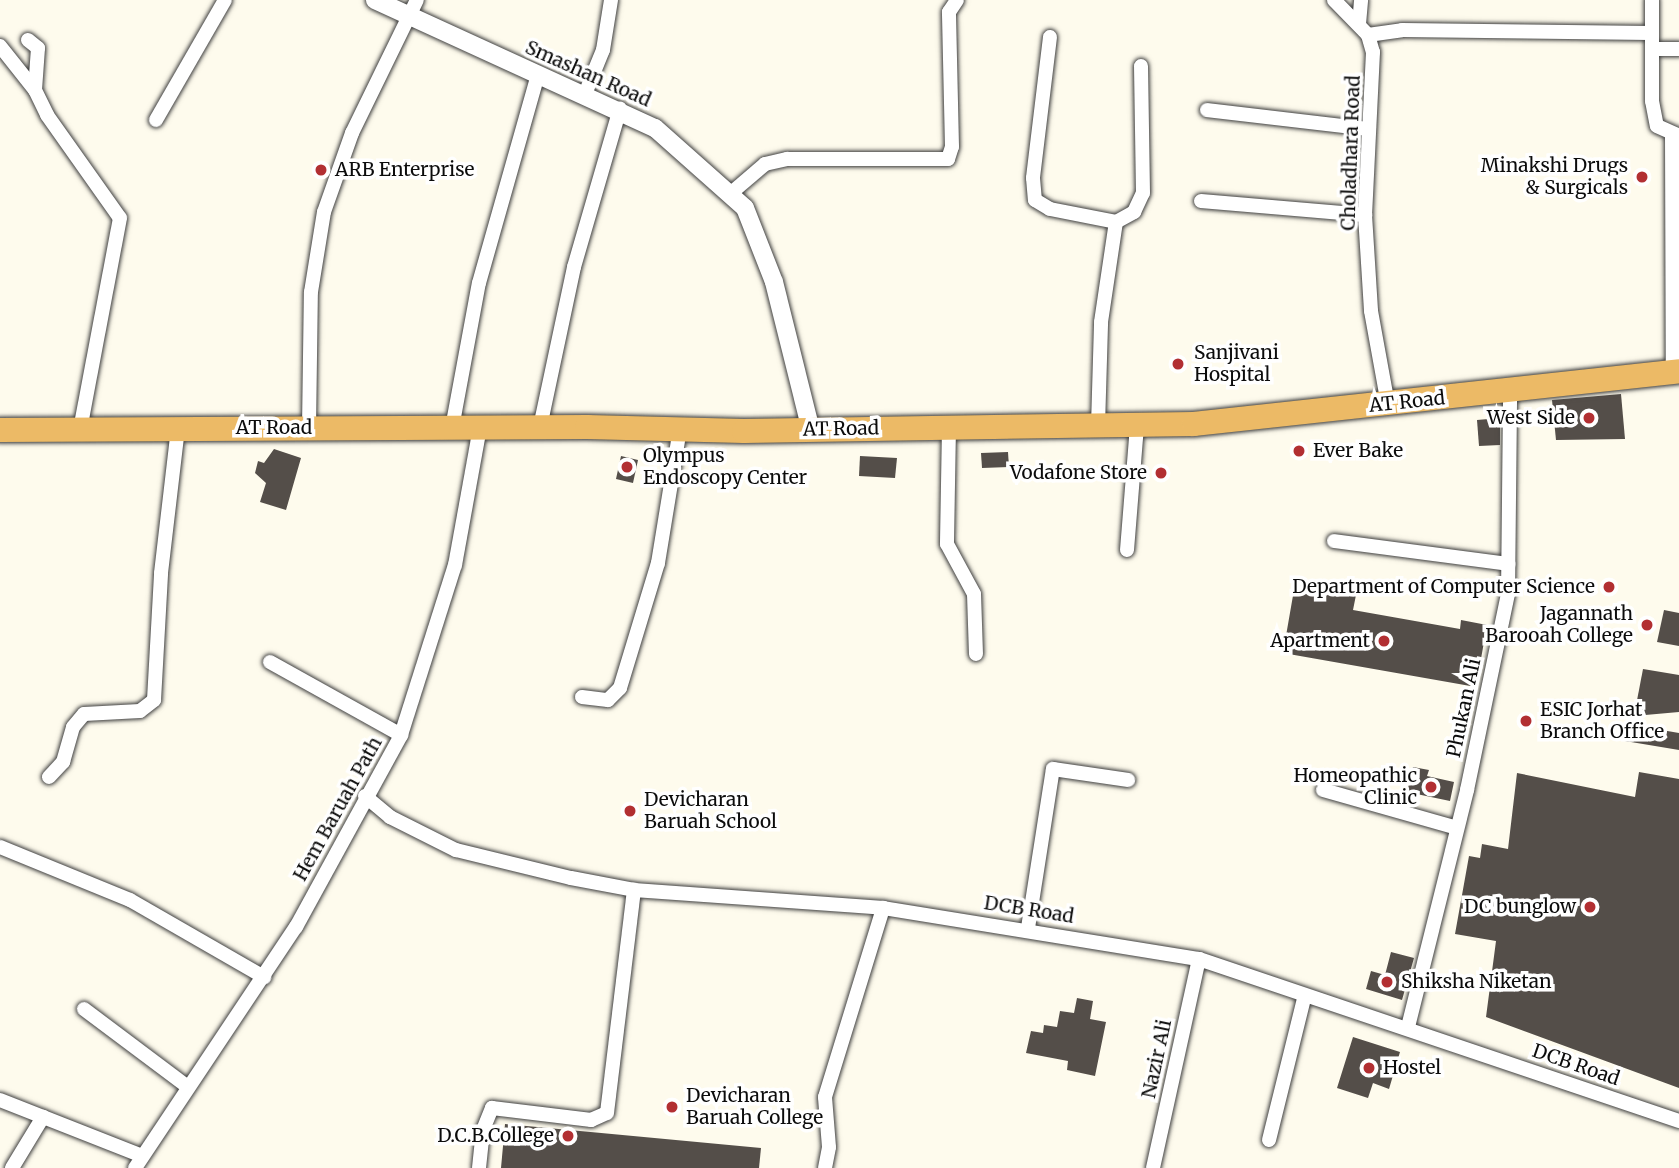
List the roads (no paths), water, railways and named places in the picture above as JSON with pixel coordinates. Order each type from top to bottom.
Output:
[{"type":"highway","name":"AT Road","points":[[0,430],[540,427],[811,430],[1194,424],[1676,372]]},
{"type":"street","points":[[156,120],[225,0]]},
{"type":"street","name":"Smashan Road","points":[[375,0],[406,17],[620,108],[655,128],[745,208],[758,236],[811,430]]},
{"type":"street","points":[[309,428],[311,292],[324,212],[352,133],[406,17],[417,0]]},
{"type":"street","points":[[585,94],[603,50],[611,0]]},
{"type":"street","points":[[730,194],[765,164],[788,159],[948,159],[953,147],[949,12],[957,0]]},
{"type":"street","points":[[1334,0],[1364,29],[1650,33]]},
{"type":"street","name":"Choladhara Road","points":[[1361,0],[1375,80],[1369,129],[1365,215],[1373,323],[1388,405]]},
{"type":"street","points":[[1651,0],[1652,101],[1657,126],[1675,136],[1676,372]]},
{"type":"street","points":[[1050,37],[1033,178],[1035,200],[1050,209],[1116,222],[1134,212],[1143,193],[1141,66]]},
{"type":"street","points":[[28,40],[39,52],[35,90]]},
{"type":"street","points":[[0,46],[35,90],[63,141],[112,205],[122,229],[80,429]]},
{"type":"street","points":[[1653,49],[1679,49]]},
{"type":"street","points":[[452,428],[479,283],[538,74]]},
{"type":"street","points":[[540,427],[574,267],[620,108]]},
{"type":"street","points":[[1207,110],[1369,129]]},
{"type":"street","points":[[1201,201],[1365,215]]},
{"type":"street","points":[[1098,426],[1101,321],[1116,222]]},
{"type":"street","name":"Phukan Ali","points":[[1408,1027],[1457,828],[1508,594],[1510,391]]},
{"type":"street","points":[[1127,550],[1137,425]]},
{"type":"street","points":[[949,427],[947,544],[974,594],[976,654]]},
{"type":"street","name":"Hem Baruah Path","points":[[138,1162],[296,927],[401,734],[455,565],[480,428]]},
{"type":"street","points":[[49,777],[63,762],[73,727],[84,714],[140,711],[154,700],[161,573],[178,429]]},
{"type":"street","points":[[582,697],[608,699],[621,688],[658,563],[681,429]]},
{"type":"street","points":[[1334,541],[1508,564]]},
{"type":"street","points":[[270,662],[401,734]]},
{"type":"street","points":[[1028,928],[1053,769],[1128,780]]},
{"type":"street","points":[[1323,790],[1457,828]]},
{"type":"street","name":"DCB Road","points":[[365,796],[390,817],[456,850],[634,890],[883,908],[1028,928],[1199,959],[1408,1027],[1679,1121]]},
{"type":"street","points":[[0,847],[130,900],[264,977]]},
{"type":"street","points":[[479,1168],[483,1130],[492,1108],[591,1119],[607,1114],[634,890]]},
{"type":"street","points":[[825,1168],[829,1147],[825,1097],[883,908]]},
{"type":"street","name":"Nazir Ali","points":[[1153,1168],[1199,959]]},
{"type":"street","points":[[1269,1140],[1305,995]]},
{"type":"street","points":[[84,1009],[188,1087]]},
{"type":"street","points":[[0,1100],[43,1117],[138,1162]]},
{"type":"street","points":[[12,1168],[43,1117]]},
{"type":"place","name":"ARB Enterprise","points":[[321,170]]},
{"type":"place","name":"Minakshi Drugs & Surgicals","points":[[1642,177]]},
{"type":"place","name":"Sanjivani Hospital","points":[[1178,364]]},
{"type":"place","name":"West Side","points":[[1589,418]]},
{"type":"place","name":"Ever Bake","points":[[1299,451]]},
{"type":"place","name":"Olympus Endoscopy Center","points":[[627,467]]},
{"type":"place","name":"Vodafone Store","points":[[1161,473]]},
{"type":"place","name":"Department of Computer Science","points":[[1609,587]]},
{"type":"place","name":"Jagannath Barooah College","points":[[1647,625]]},
{"type":"place","name":"Apartment","points":[[1384,641]]},
{"type":"place","name":"ESIC Jorhat Branch Office","points":[[1526,721]]},
{"type":"place","name":"Homeopathic Clinic","points":[[1431,787]]},
{"type":"place","name":"Devicharan Baruah School","points":[[630,811]]},
{"type":"place","name":"DC bunglow","points":[[1590,907]]},
{"type":"place","name":"Shiksha Niketan","points":[[1387,982]]},
{"type":"place","name":"Hostel","points":[[1369,1068]]},
{"type":"place","name":"Devicharan Baruah College","points":[[672,1107]]},
{"type":"place","name":"D.C.B.College","points":[[568,1136]]}]
